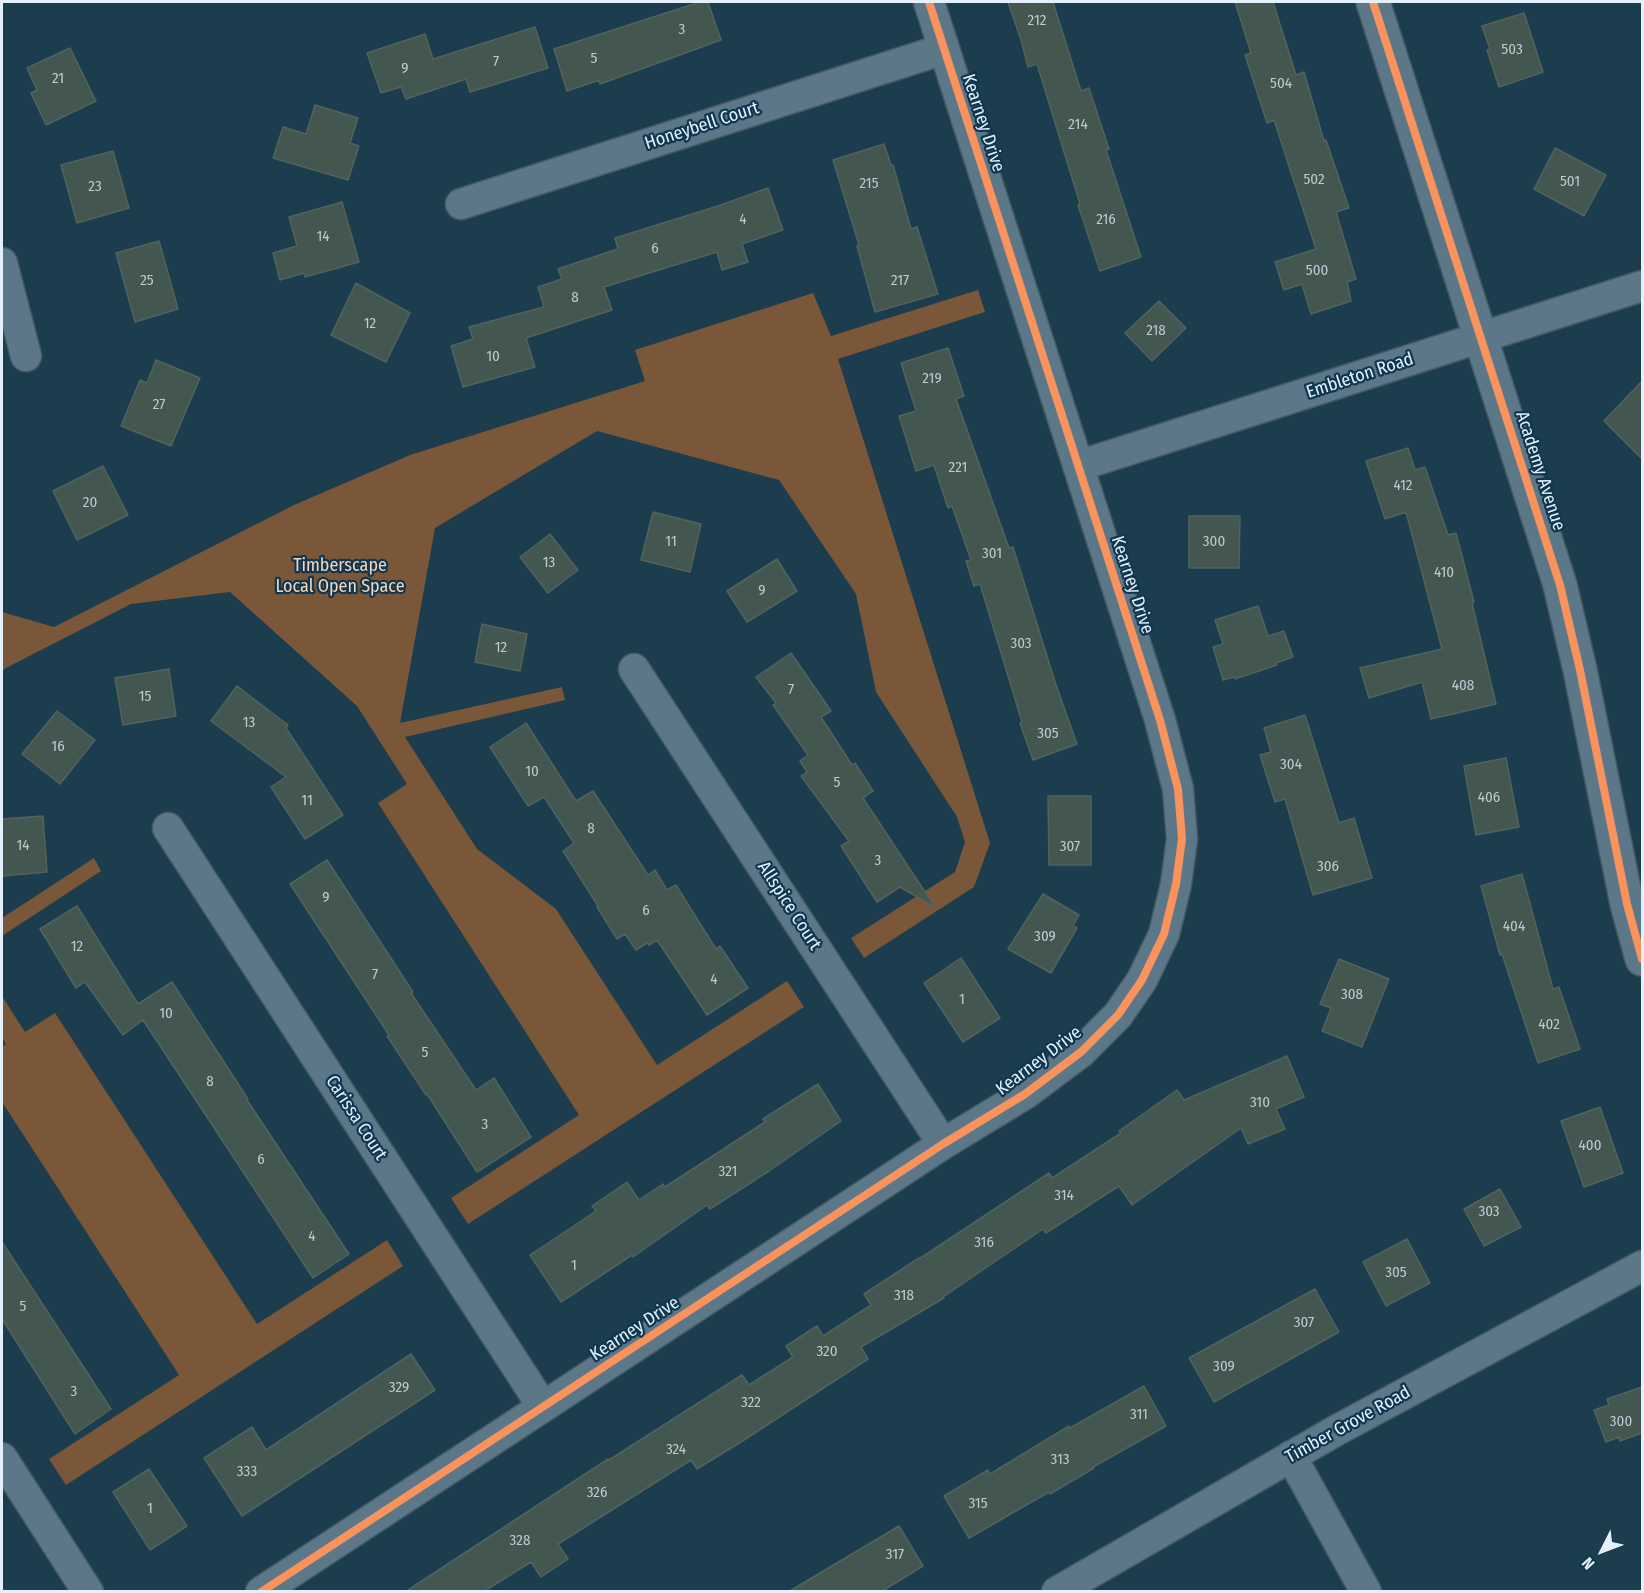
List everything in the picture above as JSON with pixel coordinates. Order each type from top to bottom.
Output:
[{"type":"street","name":"Kearney Drive","points":[[261,1592],[943,1144],[1025,1094],[1081,1052],[1118,1016],[1142,980],[1164,934],[1176,884],[1182,839],[1178,789],[1160,720],[928,2]]},
{"type":"street","name":"Academy Avenue","points":[[1373,2],[1560,585],[1580,670],[1627,904],[1642,959]]},
{"type":"street","name":"Honeybell Court","points":[[460,204],[944,49]]},
{"type":"street","points":[[2,263],[26,356]]},
{"type":"street","name":"Embleton Road","points":[[1078,466],[1642,286]]},
{"type":"street","name":"Allspice Court","points":[[634,669],[943,1144]]},
{"type":"street","name":"Carissa Court","points":[[168,828],[543,1407]]},
{"type":"street","name":"Timber Grove Road","points":[[1057,1592],[1292,1456],[1642,1266]]},
{"type":"street","points":[[1292,1456],[1366,1592]]},
{"type":"street","points":[[2,1458],[88,1592]]},
{"type":"green space","name":"Timberscape Local Open Space","points":[[978,290],[985,312],[838,359],[990,843],[974,887],[864,958],[851,938],[955,872],[965,842],[957,817],[876,692],[856,594],[779,480],[597,431],[435,528],[400,723],[562,687],[565,700],[405,737],[477,849],[556,909],[657,1065],[787,981],[804,1007],[468,1224],[451,1198],[579,1115],[378,803],[407,784],[357,706],[230,592],[131,604],[2,672],[2,612],[54,627],[294,505],[410,455],[645,381],[635,350],[813,293],[831,336]]},
{"type":"green space","points":[[94,858],[101,871],[2,936],[2,918]]},
{"type":"green space","points":[[2,996],[25,1032],[55,1013],[257,1324],[387,1240],[403,1266],[66,1485],[49,1459],[179,1375],[2,1102],[2,1047],[6,1044],[2,1038]]},
{"type":"building","points":[[700,2],[708,2],[721,40],[600,84],[599,80],[567,91],[554,49]]},
{"type":"building","points":[[1008,2],[1053,2],[1081,91],[1089,88],[1109,149],[1106,150],[1141,257],[1100,271],[1078,205],[1080,204],[1037,64],[1028,67]]},
{"type":"building","points":[[1235,2],[1273,2],[1296,75],[1304,72],[1324,141],[1326,140],[1349,208],[1336,212],[1356,279],[1347,282],[1351,301],[1311,314],[1302,284],[1284,290],[1275,262],[1316,249],[1274,120],[1267,123],[1245,55],[1251,53]]},
{"type":"building","points":[[1524,13],[1543,72],[1499,87],[1482,26]]},
{"type":"building","points":[[535,27],[548,68],[470,92],[466,79],[406,99],[401,87],[381,93],[367,53],[425,34],[433,59]]},
{"type":"building","points":[[70,48],[96,101],[46,125],[31,93],[37,90],[27,68]]},
{"type":"building","points":[[315,105],[358,118],[350,143],[359,146],[348,180],[273,158],[283,127],[306,134]]},
{"type":"building","points":[[884,144],[891,165],[893,165],[911,229],[917,227],[938,294],[875,312],[857,246],[859,245],[833,160]]},
{"type":"building","points":[[1555,148],[1606,175],[1584,216],[1534,189]]},
{"type":"building","points":[[113,151],[129,208],[77,223],[61,165]]},
{"type":"building","points":[[768,188],[783,230],[742,244],[748,262],[722,270],[717,252],[604,287],[612,310],[526,338],[535,367],[463,387],[451,346],[473,339],[469,327],[544,307],[538,287],[562,279],[558,269],[618,249],[615,238]]},
{"type":"building","points":[[342,202],[359,262],[305,277],[304,273],[280,280],[273,253],[297,246],[289,217]]},
{"type":"building","points":[[159,241],[178,309],[135,322],[116,253]]},
{"type":"building","points":[[356,283],[410,313],[386,362],[331,335]]},
{"type":"building","points":[[1159,301],[1186,328],[1152,361],[1125,333]]},
{"type":"building","points":[[948,348],[964,396],[956,399],[1009,548],[1013,547],[1077,744],[1033,760],[980,584],[974,586],[966,561],[971,560],[952,506],[948,508],[934,465],[916,471],[899,416],[916,411],[901,363]]},
{"type":"building","points":[[156,360],[200,378],[171,446],[121,426],[140,380],[147,383]]},
{"type":"building","points":[[1642,381],[1642,459],[1604,421]]},
{"type":"building","points":[[1408,448],[1415,470],[1425,467],[1448,535],[1456,533],[1474,602],[1472,603],[1496,704],[1431,719],[1422,682],[1369,698],[1360,668],[1442,649],[1406,512],[1385,519],[1366,461]]},
{"type":"building","points":[[103,466],[128,515],[77,540],[53,491]]},
{"type":"building","points":[[653,512],[701,524],[690,572],[641,560]]},
{"type":"building","points":[[1189,516],[1240,516],[1239,568],[1189,568]]},
{"type":"building","points":[[550,534],[578,570],[548,593],[520,557]]},
{"type":"building","points":[[777,559],[797,591],[747,622],[727,591]]},
{"type":"building","points":[[1258,606],[1268,636],[1284,631],[1293,657],[1276,663],[1277,665],[1235,679],[1234,677],[1223,680],[1213,647],[1223,644],[1215,620]]},
{"type":"building","points":[[482,624],[527,634],[520,671],[475,662]]},
{"type":"building","points":[[791,653],[831,711],[821,717],[852,765],[855,763],[873,791],[863,798],[935,907],[900,887],[877,902],[841,846],[849,841],[801,776],[807,772],[800,761],[808,755],[773,705],[776,703],[756,677]]},
{"type":"building","points":[[169,669],[176,716],[123,725],[115,678]]},
{"type":"building","points":[[237,686],[288,725],[286,728],[343,815],[305,839],[271,787],[286,777],[211,721]]},
{"type":"building","points":[[57,711],[95,740],[60,784],[22,754]]},
{"type":"building","points":[[1305,715],[1339,823],[1354,818],[1372,878],[1313,895],[1285,799],[1275,802],[1260,755],[1271,752],[1264,728]]},
{"type":"building","points":[[526,723],[576,801],[593,791],[648,875],[655,870],[667,890],[676,885],[716,949],[720,946],[748,988],[707,1015],[657,940],[636,950],[625,934],[617,939],[563,851],[574,843],[544,797],[528,806],[490,747]]},
{"type":"building","points":[[1506,758],[1519,827],[1476,835],[1464,766]]},
{"type":"building","points":[[1048,796],[1091,796],[1091,865],[1049,865]]},
{"type":"building","points":[[43,816],[47,872],[2,876],[2,819]]},
{"type":"building","points":[[327,860],[413,992],[411,993],[476,1090],[494,1078],[531,1137],[477,1172],[290,884]]},
{"type":"building","points":[[1522,874],[1553,989],[1559,987],[1580,1049],[1538,1063],[1502,954],[1500,955],[1481,886]]},
{"type":"building","points":[[1043,894],[1079,915],[1073,926],[1077,928],[1051,973],[1008,949]]},
{"type":"building","points":[[77,906],[138,1004],[172,982],[349,1254],[313,1278],[143,1020],[123,1035],[85,982],[76,988],[40,929]]},
{"type":"building","points":[[961,958],[1000,1018],[963,1042],[924,983]]},
{"type":"building","points":[[1339,959],[1389,979],[1362,1047],[1322,1031],[1331,1008],[1320,1004]]},
{"type":"building","points":[[1287,1056],[1304,1097],[1276,1109],[1285,1129],[1248,1144],[1241,1128],[1132,1205],[1119,1186],[1046,1233],[1043,1229],[944,1298],[861,1347],[868,1359],[741,1442],[697,1469],[691,1460],[558,1544],[568,1559],[541,1577],[531,1562],[483,1592],[405,1592],[608,1459],[742,1375],[749,1385],[793,1357],[786,1346],[817,1326],[823,1336],[871,1305],[864,1294],[1049,1173],[1052,1178],[1121,1133],[1119,1131],[1177,1090],[1184,1100]]},
{"type":"building","points":[[818,1084],[841,1121],[769,1171],[710,1209],[707,1205],[633,1257],[632,1255],[561,1302],[530,1255],[596,1211],[592,1206],[627,1182],[639,1200],[663,1184],[665,1187],[765,1122],[763,1119]]},
{"type":"building","points":[[1600,1107],[1623,1173],[1584,1187],[1561,1121]]},
{"type":"building","points":[[1500,1189],[1521,1227],[1484,1246],[1464,1209]]},
{"type":"building","points":[[1407,1239],[1430,1283],[1386,1306],[1363,1262]]},
{"type":"building","points":[[2,1242],[111,1409],[75,1434],[2,1319]]},
{"type":"building","points":[[1315,1289],[1339,1332],[1214,1402],[1189,1358]]},
{"type":"building","points":[[411,1354],[435,1390],[242,1516],[204,1458],[252,1427],[266,1450]]},
{"type":"building","points":[[1144,1386],[1166,1426],[969,1538],[944,1496],[988,1470],[990,1474],[1069,1426],[1070,1428]]},
{"type":"building","points":[[1642,1387],[1642,1433],[1620,1441],[1619,1437],[1606,1442],[1594,1410],[1609,1405],[1607,1399]]},
{"type":"building","points":[[149,1469],[187,1526],[150,1550],[113,1492]]},
{"type":"building","points":[[899,1526],[923,1566],[881,1592],[788,1592]]},
{"type":"cycle path","points":[[261,1592],[943,1144],[1025,1094],[1081,1052],[1118,1015],[1142,980],[1164,934],[1176,884],[1182,839],[1178,789],[1160,720],[929,2]]},
{"type":"cycle path","points":[[1373,2],[1560,585],[1580,670],[1627,904],[1642,959]]}]
